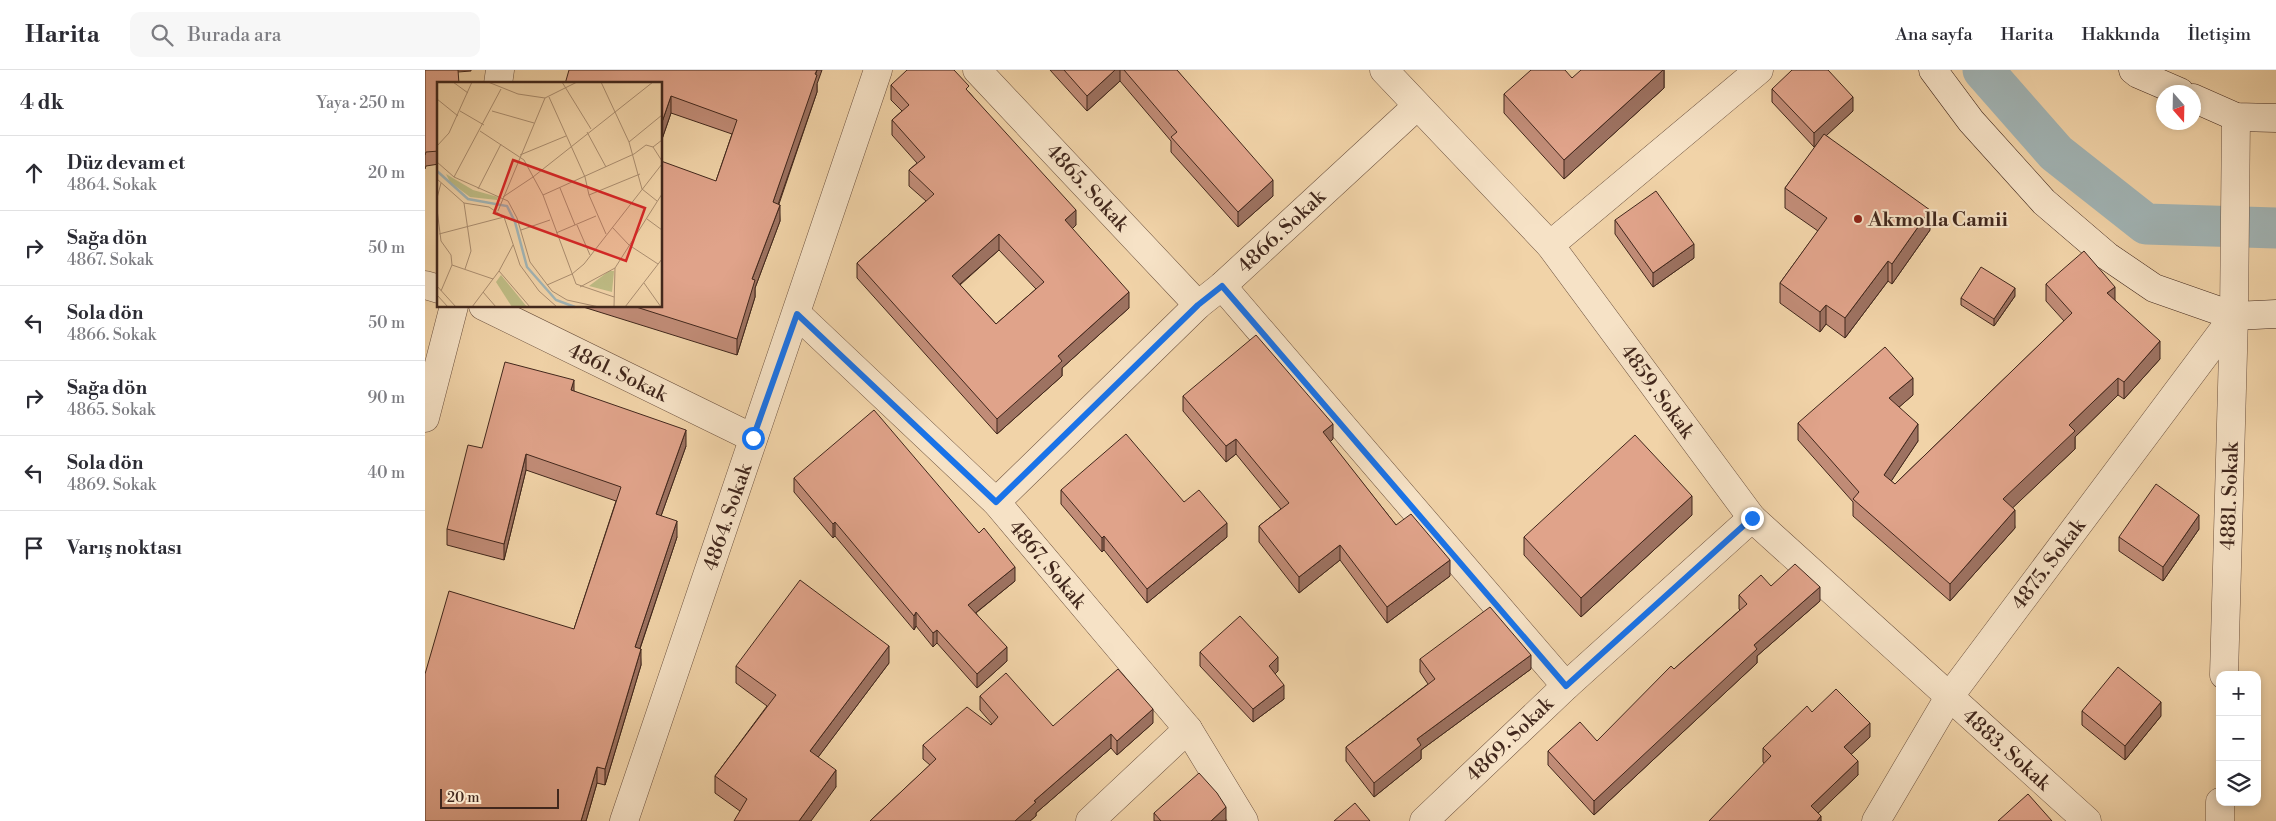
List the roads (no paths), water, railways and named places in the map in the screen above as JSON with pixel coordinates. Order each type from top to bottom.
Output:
[{"type":"street","name":"4864. Sokak","points":[[624,821],[878,70]]},
{"type":"street","name":"4865. Sokak","points":[[977,70],[1198,305]]},
{"type":"street","name":"4859. Sokak","points":[[1384,70],[1550,245],[1752,518],[1949,697]]},
{"type":"street","points":[[1550,245],[1759,70]]},
{"type":"street","points":[[1933,70],[1971,120],[2044,202],[2107,256],[2154,288],[2234,316],[2276,314]]},
{"type":"street","points":[[2138,71],[2166,85]]},
{"type":"street","points":[[2201,102],[2236,117],[2276,118]]},
{"type":"street","name":"4866. Sokak","points":[[996,502],[1198,305],[1222,286],[1417,106]]},
{"type":"street","name":"4881. Sokak","points":[[2224,671],[2234,316],[2236,117]]},
{"type":"street","points":[[1222,286],[1566,686]]},
{"type":"street","points":[[425,418],[453,308]]},
{"type":"street","name":"4861. Sokak","points":[[487,308],[753,438]]},
{"type":"street","name":"4867. Sokak","points":[[797,314],[996,502],[1187,729],[1244,821]]},
{"type":"street","name":"4875. Sokak","points":[[1875,821],[1949,697],[2234,316]]},
{"type":"street","name":"4869. Sokak","points":[[1424,821],[1566,686],[1752,518]]},
{"type":"street","name":"4883. Sokak","points":[[1949,697],[2087,821]]},
{"type":"street","points":[[1091,821],[1187,729]]},
{"type":"street","points":[[2220,806],[2220,821]]},
{"type":"waterway","points":[[1983,70],[2056,153],[2146,224],[2276,228]]},
{"type":"place","name":"Akmolla Camii","points":[[1858,219]]}]
